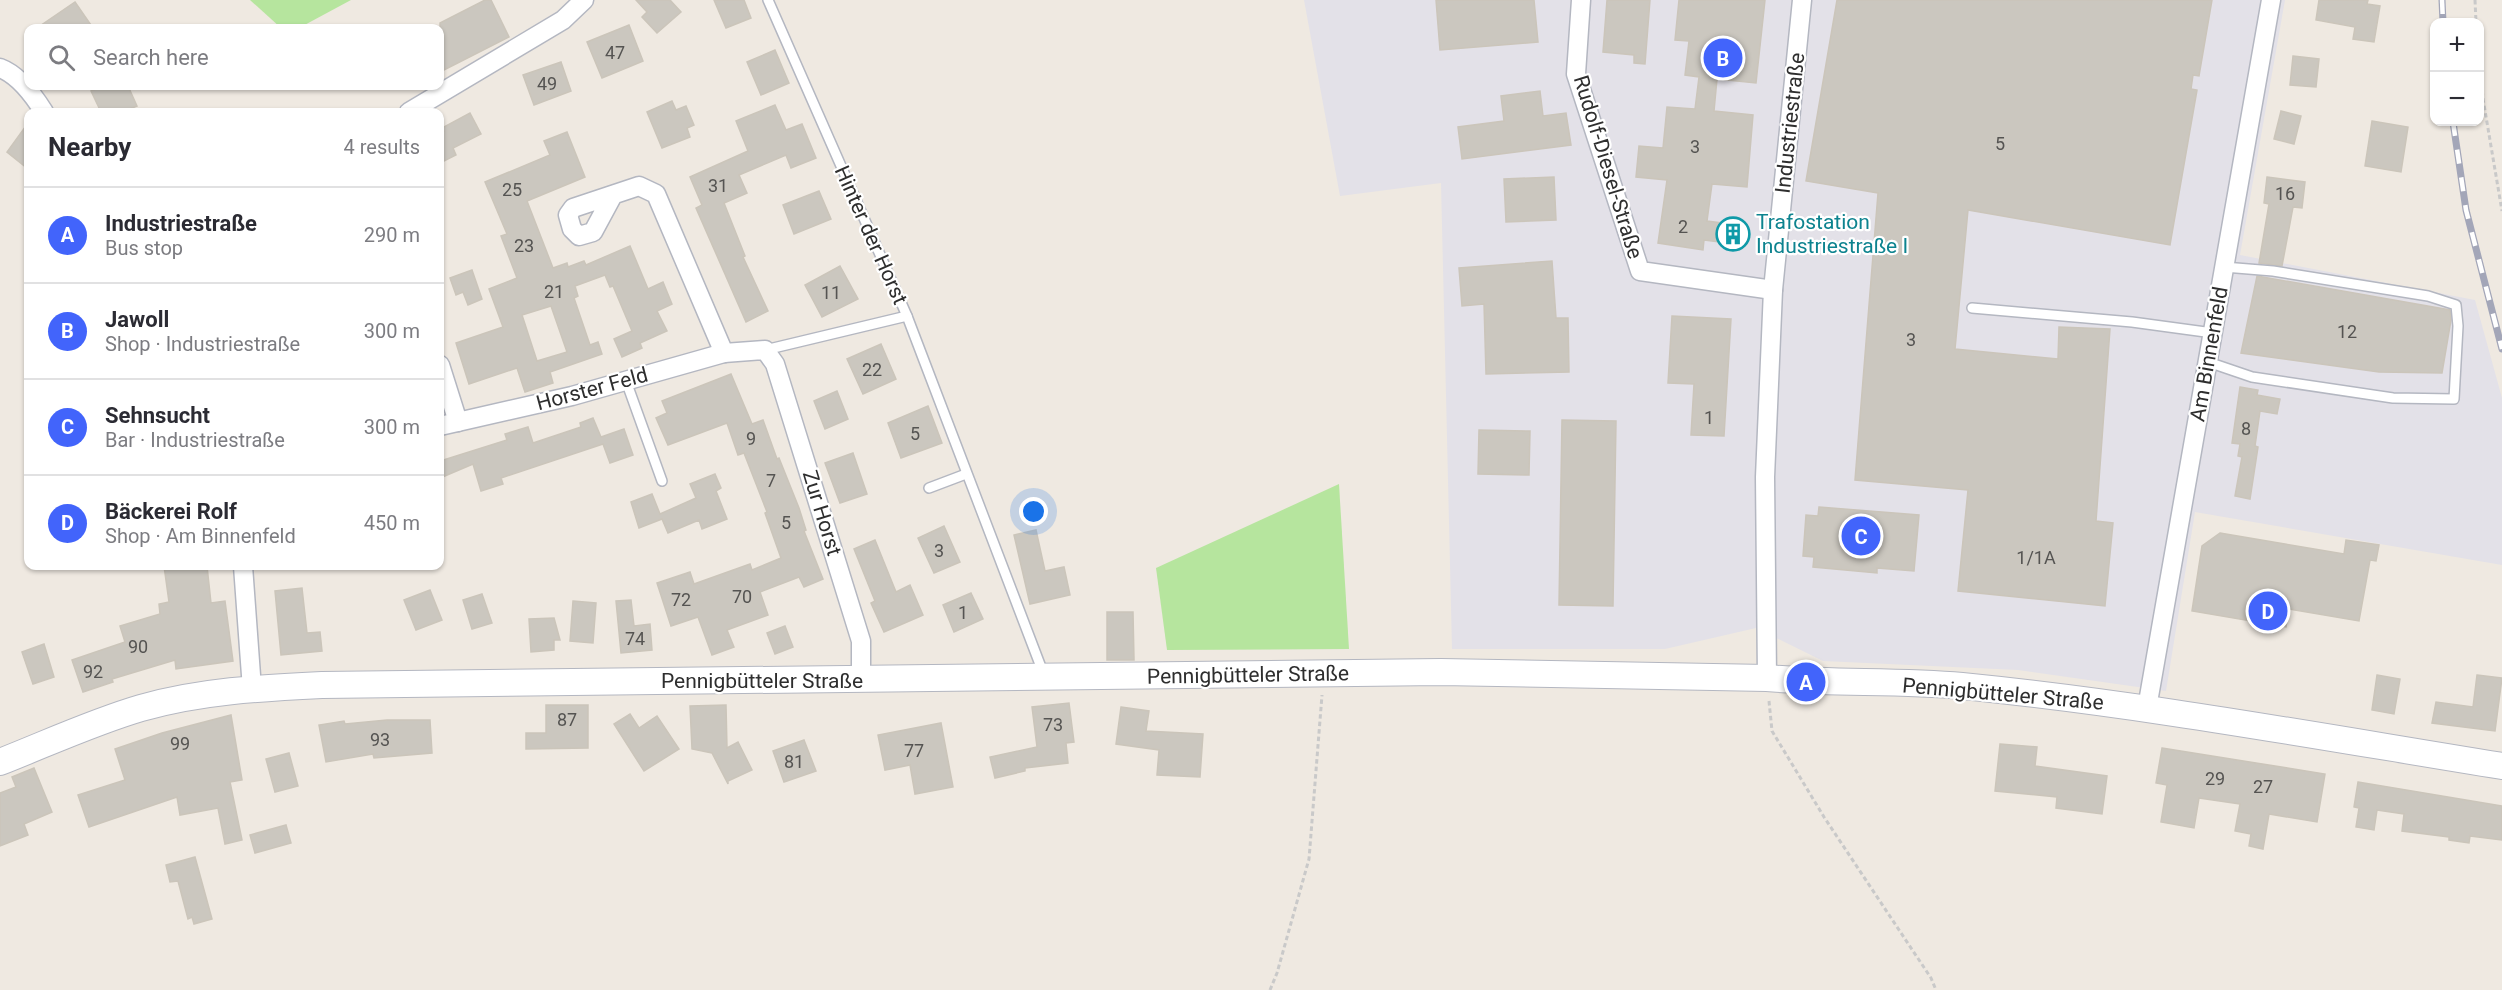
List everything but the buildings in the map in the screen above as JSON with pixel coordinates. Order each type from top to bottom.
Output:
[{"type":"street","points":[[416,108],[562,20],[584,0]]},
{"type":"street","name":"Rudolf-Diesel-Straße","points":[[1581,0],[1576,74],[1640,271],[1773,290]]},
{"type":"street","name":"Industriestraße","points":[[1767,678],[1764,477],[1773,290],[1802,0]]},
{"type":"street","name":"Am Binnenfeld","points":[[2147,708],[2271,0]]},
{"type":"street","points":[[0,69],[8,71],[24,87]]},
{"type":"street","points":[[27,90],[41,108]]},
{"type":"street","points":[[613,195],[639,186],[656,194],[724,353]]},
{"type":"street","name":"Horster Feld","points":[[444,425],[626,381],[724,353],[765,350]]},
{"type":"street","name":"Zur Horst","points":[[765,350],[776,364],[861,641],[861,681]]},
{"type":"street","points":[[444,378],[458,422]]},
{"type":"street","points":[[243,570],[252,689]]},
{"type":"street","name":"Pennigbütteler Straße","points":[[0,762],[140,708],[196,696],[252,689],[322,685],[861,681],[1441,672],[1767,678],[1806,682],[1960,686],[2147,708],[2502,766]]},
{"type":"lane","name":"Hinter der Horst","points":[[768,0],[907,316],[1045,677]]},
{"type":"lane","points":[[2208,362],[2252,377],[2392,398],[2454,399],[2458,326],[2456,305],[2428,296],[2273,271],[2224,267]]},
{"type":"lane","points":[[1972,308],[2132,322],[2213,333]]},
{"type":"lane","name":"Horster Feld","points":[[765,350],[907,316]]},
{"type":"lane","points":[[626,381],[662,481]]},
{"type":"lane","points":[[929,488],[966,474]]},
{"type":"path","points":[[2475,0],[2476,18]]},
{"type":"path","points":[[2481,72],[2483,99],[2502,211]]},
{"type":"path","points":[[1270,990],[1277,973],[1309,859],[1324,674]]},
{"type":"path","points":[[1767,678],[1772,731],[1824,817],[1931,978],[1936,990]]},
{"type":"shaded area","points":[[1304,0],[2285,0],[2240,255],[2475,300],[2502,398],[2502,565],[2195,512],[2166,691],[2018,670],[1823,661],[1756,628],[1665,649],[1452,649],[1441,183],[1340,196]]},
{"type":"green space","points":[[250,0],[351,0],[306,24],[277,24]]},
{"type":"green space","points":[[1339,484],[1349,649],[1167,650],[1156,568]]},
{"type":"railway","points":[[2442,0],[2443,18]]},
{"type":"railway","points":[[2454,126],[2466,210],[2502,349]]},
{"type":"place","name":"Jawoll","points":[[1723,58]]},
{"type":"place","name":"Trafostation Industriestraße I","points":[[1733,234]]},
{"type":"place","name":"Sehnsucht","points":[[1861,536]]},
{"type":"place","name":"Bäckerei Rolf","points":[[2268,611]]},
{"type":"place","name":"Industriestraße","points":[[1806,682]]}]
